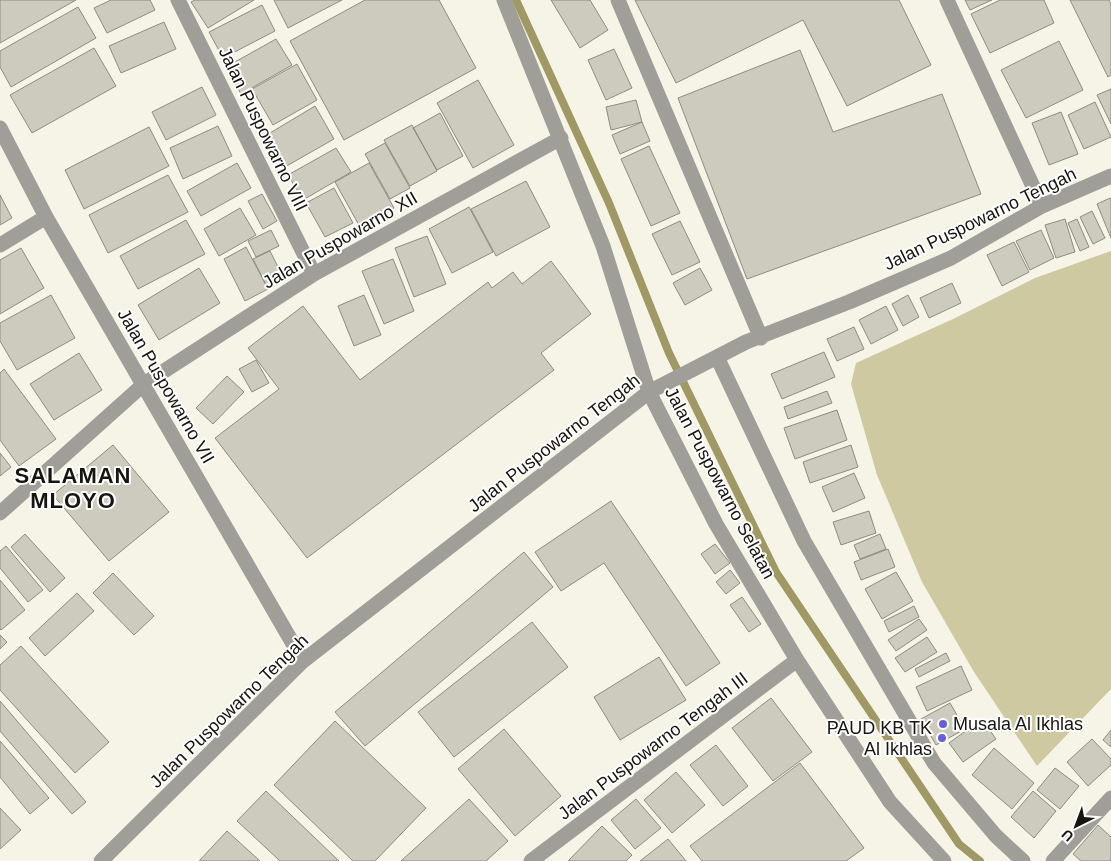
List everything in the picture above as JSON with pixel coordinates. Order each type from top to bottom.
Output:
[{"type":"street","name":"Jalan Puspowarno VIII","points":[[178,0],[314,274]]},
{"type":"street","name":"Jalan Puspowarno Selatan","points":[[504,0],[602,246],[654,389],[716,524],[797,660],[890,802],[944,861]]},
{"type":"street","points":[[618,0],[761,338]]},
{"type":"street","points":[[946,0],[1042,206]]},
{"type":"street","name":"Jalan Puspowarno VII","points":[[0,128],[46,217],[303,661]]},
{"type":"street","name":"Jalan Puspowarno XII","points":[[0,513],[144,384],[314,274],[560,138]]},
{"type":"street","name":"Jalan Puspowarno Tengah","points":[[105,860],[303,661],[654,389],[746,342],[761,338],[951,258],[1042,206],[1111,176]]},
{"type":"street","points":[[0,245],[46,217]]},
{"type":"street","points":[[712,360],[804,541],[934,763],[996,836],[1023,861]]},
{"type":"street","name":"Jalan Puspowarno Tengah III","points":[[531,861],[797,660]]},
{"type":"street","points":[[1053,861],[1111,798]]},
{"type":"shaded area","points":[[1111,251],[1111,689],[1037,766],[974,672],[922,582],[877,475],[851,384],[856,363],[953,319],[1035,278]]},
{"type":"building","points":[[0,0],[76,0],[0,43]]},
{"type":"building","points":[[111,0],[150,0],[155,10],[107,33],[94,8]]},
{"type":"building","points":[[195,0],[254,0],[208,28],[191,2]]},
{"type":"building","points":[[274,0],[342,0],[288,28]]},
{"type":"building","points":[[365,0],[439,0],[476,68],[344,140],[290,41]]},
{"type":"building","points":[[551,0],[590,0],[608,30],[580,48]]},
{"type":"building","points":[[635,0],[899,0],[931,65],[847,106],[803,20],[676,83]]},
{"type":"building","points":[[965,0],[992,0],[970,10]]},
{"type":"building","points":[[1000,0],[1044,0],[1054,23],[990,53],[971,14]]},
{"type":"building","points":[[1070,0],[1109,0],[1111,4],[1111,75],[1108,77]]},
{"type":"building","points":[[262,5],[275,31],[223,58],[209,32]]},
{"type":"building","points":[[78,7],[96,38],[11,87],[0,67],[0,51]]},
{"type":"building","points":[[164,22],[176,49],[121,73],[109,46]]},
{"type":"building","points":[[276,39],[292,65],[241,94],[226,67]]},
{"type":"building","points":[[1059,41],[1083,90],[1026,118],[1001,70]]},
{"type":"building","points":[[94,48],[116,86],[32,133],[10,95]]},
{"type":"building","points":[[614,49],[632,88],[606,100],[588,60]]},
{"type":"building","points":[[800,50],[833,132],[942,94],[981,194],[747,279],[678,98]]},
{"type":"building","points":[[297,64],[317,100],[273,125],[252,89]]},
{"type":"building","points":[[478,80],[514,145],[473,168],[437,103]]},
{"type":"building","points":[[202,87],[216,115],[166,140],[152,112]]},
{"type":"building","points":[[1111,89],[1111,124],[1097,95]]},
{"type":"building","points":[[636,100],[642,122],[611,130],[606,107]]},
{"type":"building","points":[[1095,102],[1111,137],[1084,149],[1068,115]]},
{"type":"building","points":[[315,106],[334,139],[283,168],[265,136]]},
{"type":"building","points":[[1061,112],[1078,154],[1049,165],[1032,123]]},
{"type":"building","points":[[440,113],[463,156],[437,170],[413,128]]},
{"type":"building","points":[[642,122],[650,141],[620,154],[612,135]]},
{"type":"building","points":[[412,125],[437,171],[410,186],[384,140]]},
{"type":"building","points":[[218,126],[232,156],[183,179],[170,148]]},
{"type":"building","points":[[149,127],[169,166],[84,209],[65,170]]},
{"type":"building","points":[[385,143],[410,188],[390,199],[365,154]]},
{"type":"building","points":[[649,146],[680,213],[651,226],[621,159]]},
{"type":"building","points":[[336,148],[351,172],[303,200],[288,175]]},
{"type":"building","points":[[237,163],[251,188],[201,216],[187,191]]},
{"type":"building","points":[[369,163],[394,208],[360,227],[335,182]]},
{"type":"building","points":[[168,175],[188,212],[108,253],[89,215]]},
{"type":"building","points":[[526,181],[550,227],[496,256],[471,209]]},
{"type":"building","points":[[334,188],[353,223],[325,237],[306,203]]},
{"type":"building","points":[[262,194],[277,221],[263,229],[248,201]]},
{"type":"building","points":[[0,195],[12,218],[0,225]]},
{"type":"building","points":[[1110,198],[1111,201],[1111,238],[1097,204]]},
{"type":"building","points":[[469,207],[493,252],[452,273],[429,229]]},
{"type":"building","points":[[240,208],[256,235],[219,256],[204,229]]},
{"type":"building","points":[[1092,211],[1105,238],[1093,244],[1080,217]]},
{"type":"building","points":[[1065,219],[1075,252],[1056,258],[1045,225]]},
{"type":"building","points":[[1077,219],[1089,247],[1080,251],[1068,223]]},
{"type":"building","points":[[186,220],[205,254],[138,289],[120,256]]},
{"type":"building","points":[[680,221],[700,262],[672,275],[652,234]]},
{"type":"building","points":[[271,230],[279,246],[256,257],[248,241]]},
{"type":"building","points":[[1041,230],[1054,258],[1030,270],[1016,241]]},
{"type":"building","points":[[427,236],[446,284],[414,297],[395,248]]},
{"type":"building","points":[[1014,242],[1029,272],[1002,286],[987,255]]},
{"type":"building","points":[[246,247],[268,289],[245,301],[224,259]]},
{"type":"building","points":[[21,248],[44,288],[0,314],[0,260]]},
{"type":"building","points":[[270,251],[284,279],[267,287],[253,259]]},
{"type":"building","points":[[393,259],[414,311],[384,324],[362,271]]},
{"type":"building","points":[[551,261],[591,314],[541,353],[554,370],[307,558],[215,438],[279,389],[248,348],[303,306],[360,380],[488,282],[492,288],[513,272],[522,284]]},
{"type":"building","points":[[199,268],[220,303],[159,340],[138,305]]},
{"type":"building","points":[[700,268],[712,290],[685,305],[673,283]]},
{"type":"building","points":[[952,283],[961,303],[929,318],[920,298]]},
{"type":"building","points":[[51,295],[75,338],[17,370],[0,341],[0,323]]},
{"type":"building","points":[[364,295],[381,335],[354,346],[338,306]]},
{"type":"building","points":[[908,295],[919,317],[903,326],[892,304]]},
{"type":"building","points":[[886,306],[898,330],[871,344],[859,320]]},
{"type":"building","points":[[854,327],[864,349],[837,361],[827,339]]},
{"type":"building","points":[[824,352],[835,377],[782,399],[771,374]]},
{"type":"building","points":[[79,353],[102,390],[54,420],[30,384]]},
{"type":"building","points":[[256,360],[269,383],[252,392],[239,369]]},
{"type":"building","points":[[4,369],[56,439],[19,466],[0,440],[0,373]]},
{"type":"building","points":[[227,376],[244,392],[213,424],[196,408]]},
{"type":"building","points":[[827,391],[832,403],[788,419],[784,407]]},
{"type":"building","points":[[837,410],[847,440],[795,459],[784,428]]},
{"type":"building","points":[[113,445],[169,512],[109,561],[53,495]]},
{"type":"building","points":[[851,445],[858,467],[810,483],[803,462]]},
{"type":"building","points":[[0,453],[11,467],[0,476]]},
{"type":"building","points":[[854,473],[865,498],[833,512],[822,487]]},
{"type":"building","points":[[611,501],[720,663],[686,686],[604,563],[561,591],[535,552]]},
{"type":"building","points":[[869,511],[876,533],[841,545],[833,522]]},
{"type":"building","points":[[25,534],[65,578],[50,592],[11,547]]},
{"type":"building","points":[[880,534],[886,549],[860,559],[854,545]]},
{"type":"building","points":[[715,544],[730,563],[715,574],[701,554]]},
{"type":"building","points":[[6,546],[43,590],[28,602],[0,568],[0,551]]},
{"type":"building","points":[[888,549],[895,567],[861,580],[854,562]]},
{"type":"building","points":[[524,552],[553,587],[365,746],[335,712]]},
{"type":"building","points":[[730,570],[740,583],[726,594],[716,582]]},
{"type":"building","points":[[896,572],[913,601],[882,619],[865,589]]},
{"type":"building","points":[[113,573],[154,616],[134,635],[93,593]]},
{"type":"building","points":[[0,580],[25,610],[1,630],[0,629]]},
{"type":"building","points":[[77,593],[94,611],[45,656],[29,638]]},
{"type":"building","points":[[742,597],[761,624],[749,632],[730,605]]},
{"type":"building","points":[[914,606],[919,617],[889,632],[884,621]]},
{"type":"building","points":[[919,619],[927,630],[896,651],[888,640]]},
{"type":"building","points":[[532,622],[568,667],[454,757],[418,712]]},
{"type":"building","points":[[0,635],[7,642],[0,649]]},
{"type":"building","points":[[927,637],[937,652],[905,672],[895,658]]},
{"type":"building","points":[[21,646],[109,742],[75,773],[0,690],[0,665]]},
{"type":"building","points":[[946,653],[950,661],[919,677],[915,669]]},
{"type":"building","points":[[659,657],[686,700],[620,740],[594,697]]},
{"type":"building","points":[[961,666],[972,690],[927,711],[916,687]]},
{"type":"building","points":[[771,698],[812,752],[773,781],[732,728]]},
{"type":"building","points":[[0,701],[86,802],[72,814],[0,731]]},
{"type":"building","name":"Musala Al Ikhlas","points":[[950,703],[965,729],[936,745],[921,719]]},
{"type":"building","points":[[982,719],[996,739],[963,762],[949,743]]},
{"type":"building","points":[[335,721],[426,808],[375,861],[353,861],[274,785]]},
{"type":"building","points":[[504,729],[561,796],[515,836],[458,769]]},
{"type":"building","points":[[1111,730],[1111,747],[1103,740]]},
{"type":"building","points":[[1092,739],[1111,759],[1111,765],[1088,786],[1067,762]]},
{"type":"building","points":[[0,741],[49,798],[30,814],[0,777]]},
{"type":"building","points":[[716,745],[748,786],[723,806],[690,765]]},
{"type":"building","points":[[994,748],[1034,783],[1012,809],[972,775]]},
{"type":"building","points":[[800,763],[864,848],[846,861],[702,861],[690,846]]},
{"type":"building","points":[[1055,768],[1079,786],[1060,809],[1037,790]]},
{"type":"building","points":[[676,772],[705,805],[672,833],[644,800]]},
{"type":"building","points":[[266,791],[339,861],[280,861],[237,821]]},
{"type":"building","points":[[1033,791],[1056,811],[1034,838],[1011,817]]},
{"type":"building","points":[[469,799],[508,841],[486,861],[401,861]]},
{"type":"building","points":[[636,799],[661,828],[635,849],[611,820]]},
{"type":"building","points":[[0,808],[21,830],[0,849]]},
{"type":"building","points":[[1098,825],[1111,837],[1111,861],[1081,861],[1073,854]]},
{"type":"building","points":[[602,826],[632,855],[626,861],[568,861]]},
{"type":"building","points":[[227,831],[260,861],[199,861]]},
{"type":"building","points":[[668,839],[686,861],[640,861]]},
{"type":"waterway","points":[[516,0],[609,203],[669,353],[776,572],[959,844],[980,861]]},
{"type":"place","name":"Musala Al Ikhlas","points":[[943,724]]},
{"type":"place","name":"PAUD KB TK Al Ikhlas","points":[[942,738]]},
{"type":"district","name":"SALAMAN MLOYO","points":[[73,488]]}]
